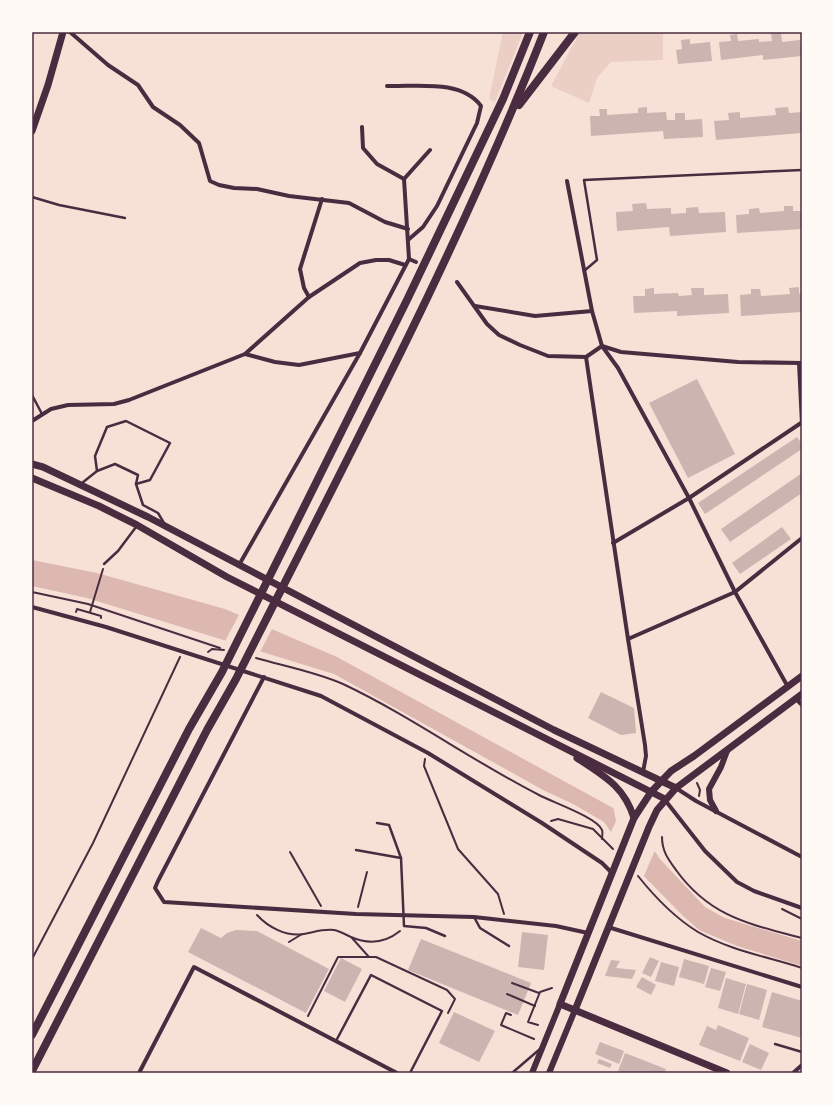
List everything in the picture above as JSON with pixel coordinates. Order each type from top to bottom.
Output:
[{"type":"highway","points":[[32,1035],[189,729],[222,672],[275,566],[407,300],[503,99],[530,32]]},
{"type":"highway","points":[[32,1070],[203,738],[236,679],[422,309],[510,116],[544,32]]},
{"type":"highway","points":[[510,116],[575,32]]},
{"type":"main road","points":[[32,131],[48,86],[63,32]]},
{"type":"main road","points":[[32,461],[43,468]]},
{"type":"main road","points":[[32,464],[81,485],[168,528],[554,730],[676,788]]},
{"type":"main road","points":[[32,478],[99,506],[137,525],[227,576],[665,800]]},
{"type":"main road","points":[[727,1073],[560,1004],[634,818],[651,792],[681,763],[802,676]]},
{"type":"main road","points":[[574,1010],[649,827],[665,800],[676,788],[799,697]]},
{"type":"main road","points":[[548,739],[593,768],[622,792],[629,803],[634,818]]},
{"type":"street","points":[[70,32],[108,65],[138,85],[153,107],[180,125],[199,143],[210,181],[219,185],[234,188],[257,189],[289,196],[349,203],[385,222],[408,229]]},
{"type":"street","points":[[387,86],[449,87],[475,98],[481,106],[477,122],[437,206],[423,227],[408,240]]},
{"type":"street","points":[[362,127],[363,148],[377,164],[404,179]]},
{"type":"street","points":[[239,565],[360,353],[404,265],[409,259],[404,179],[430,150]]},
{"type":"street","points":[[567,181],[592,311],[602,346],[618,368],[689,498],[735,592],[788,687]]},
{"type":"street","points":[[309,297],[304,288],[300,269],[322,199]]},
{"type":"street","points":[[409,259],[416,262]]},
{"type":"street","points":[[32,421],[51,409],[68,405],[108,404],[129,400],[245,354],[309,297],[360,264],[376,260],[389,260],[404,265]]},
{"type":"street","points":[[457,282],[491,328],[499,335],[520,345],[548,356],[586,357],[602,346]]},
{"type":"street","points":[[475,306],[535,316],[592,311]]},
{"type":"street","points":[[602,346],[621,352],[738,362],[800,363],[801,424],[689,498],[614,543]]},
{"type":"street","points":[[245,354],[275,362],[299,364],[360,353]]},
{"type":"street","points":[[586,357],[628,639],[646,745],[646,756],[643,772]]},
{"type":"street","points":[[628,639],[735,592],[802,538]]},
{"type":"street","points":[[32,607],[74,617],[183,650],[321,696],[428,753],[542,823],[613,870]]},
{"type":"street","points":[[264,677],[155,888],[164,902],[356,914],[404,914],[474,917],[556,926],[588,933]]},
{"type":"street","points":[[799,697],[802,704]]},
{"type":"street","points":[[716,811],[710,800],[709,789],[721,767],[727,751]]},
{"type":"street","points":[[676,788],[802,857]]},
{"type":"street","points":[[665,800],[705,851],[737,882],[754,891],[802,908]]},
{"type":"street","points":[[608,926],[802,987]]},
{"type":"street","points":[[139,1073],[194,968],[397,1073]]},
{"type":"street","points":[[532,1073],[545,1045],[560,1004]]},
{"type":"street","points":[[549,1073],[574,1010]]},
{"type":"street","points":[[793,1073],[802,1065]]},
{"type":"lane","points":[[584,271],[597,260],[584,180],[802,170]]},
{"type":"lane","points":[[32,197],[59,206],[125,218]]},
{"type":"lane","points":[[32,395],[42,415]]},
{"type":"lane","points":[[97,471],[95,456],[107,427],[126,421],[170,443],[150,480],[136,484]]},
{"type":"lane","points":[[81,485],[97,471],[115,464],[138,475],[136,484],[143,505],[158,513],[168,528]]},
{"type":"lane","points":[[104,564],[118,551],[137,525]]},
{"type":"lane","points":[[377,823],[389,824],[401,858],[404,926],[426,928],[445,936]]},
{"type":"lane","points":[[356,850],[401,858]]},
{"type":"lane","points":[[474,917],[480,928],[509,946]]},
{"type":"lane","points":[[336,1041],[371,975],[442,1011],[410,1073]]},
{"type":"lane","points":[[775,1044],[802,1052]]},
{"type":"lane","points":[[512,1073],[545,1045]]},
{"type":"path","points":[[90,612],[104,564]]},
{"type":"path","points":[[32,592],[88,604],[229,651]]},
{"type":"path","points":[[76,612],[77,609],[90,612],[101,616],[100,619]]},
{"type":"path","points":[[201,656],[212,649],[222,649]]},
{"type":"path","points":[[32,959],[94,843],[183,650]]},
{"type":"path","points":[[254,658],[342,684],[389,708],[510,780],[557,805],[592,819],[602,830],[602,839]]},
{"type":"path","points":[[428,753],[424,766],[458,849],[498,894],[505,921]]},
{"type":"path","points":[[697,782],[700,790]]},
{"type":"path","points":[[542,823],[558,819],[593,829],[617,853]]},
{"type":"path","points":[[662,837],[662,846],[666,856],[682,879],[706,904],[757,927],[802,938]]},
{"type":"path","points":[[290,852],[325,912]]},
{"type":"path","points":[[634,871],[648,889],[680,919],[698,932],[740,949],[802,968]]},
{"type":"path","points":[[356,914],[367,872]]},
{"type":"path","points":[[252,907],[264,923],[285,933],[302,934]]},
{"type":"path","points":[[289,942],[302,934],[319,929],[336,930],[361,942],[373,943],[384,940],[400,931]]},
{"type":"path","points":[[351,937],[369,957]]},
{"type":"path","points":[[308,1016],[338,957],[376,957],[447,990],[456,999],[445,1019]]},
{"type":"path","points":[[512,983],[539,994]]},
{"type":"path","points":[[538,1025],[528,1022],[534,1006],[539,994],[552,988]]},
{"type":"path","points":[[507,994],[534,1006]]},
{"type":"path","points":[[511,1015],[506,1013],[501,1025],[534,1039]]},
{"type":"shaded area","points":[[503,32],[523,32],[495,102],[489,99]]},
{"type":"shaded area","points":[[580,32],[663,32],[663,60],[611,62],[597,78],[589,103],[551,86]]},
{"type":"shaded area","points":[[32,560],[97,573],[225,609],[337,657],[615,809],[644,835],[660,859],[705,907],[725,918],[802,941],[802,966],[737,946],[699,930],[682,915],[636,868],[604,822],[334,674],[87,598],[32,586]]},
{"type":"pier","points":[[240,613],[273,627],[259,654],[224,643]]},
{"type":"pier","points":[[613,805],[645,833],[656,848],[643,878],[610,834],[616,821]]},
{"type":"building","points":[[781,33],[782,42],[800,40],[802,56],[763,60],[763,55],[721,60],[719,42],[731,41],[730,35],[737,34],[738,41],[759,39],[759,42],[772,41],[771,34]]},
{"type":"building","points":[[690,39],[690,44],[710,42],[712,61],[678,64],[676,50],[682,49],[681,40]]},
{"type":"building","points":[[647,107],[647,113],[666,112],[667,120],[675,120],[675,113],[685,113],[685,120],[702,119],[703,137],[664,139],[663,131],[591,136],[590,116],[600,116],[599,109],[607,109],[607,115],[638,113],[638,108]]},
{"type":"building","points":[[788,107],[789,113],[802,112],[802,133],[716,140],[714,121],[729,120],[728,113],[740,112],[740,118],[776,115],[775,108]]},
{"type":"building","points":[[646,203],[647,209],[671,208],[671,214],[686,213],[686,208],[698,207],[699,213],[725,212],[726,232],[670,236],[669,227],[617,231],[616,212],[633,211],[632,204]]},
{"type":"building","points":[[784,206],[793,206],[793,211],[802,211],[802,229],[737,233],[736,215],[749,214],[749,209],[759,208],[760,213],[784,211]]},
{"type":"building","points":[[799,287],[799,294],[802,293],[802,312],[741,316],[740,295],[751,294],[751,289],[760,289],[761,296],[790,294],[789,288]]},
{"type":"building","points":[[654,288],[654,294],[678,293],[679,296],[692,295],[691,288],[704,288],[704,295],[728,294],[729,313],[677,316],[677,311],[634,313],[633,296],[645,296],[645,289]]},
{"type":"building","points":[[697,379],[735,454],[688,478],[649,403]]},
{"type":"building","points":[[797,437],[802,444],[802,449],[705,514],[698,503]]},
{"type":"building","points":[[802,473],[802,493],[730,542],[721,529]]},
{"type":"building","points":[[782,527],[791,539],[740,574],[732,563]]},
{"type":"building","points":[[601,692],[634,708],[636,733],[621,735],[588,718]]},
{"type":"building","points":[[201,928],[221,938],[227,933],[236,930],[257,931],[329,969],[306,1013],[188,952]]},
{"type":"building","points":[[522,932],[548,935],[544,970],[518,967]]},
{"type":"building","points":[[421,939],[531,983],[518,1015],[408,970]]},
{"type":"building","points":[[650,957],[659,961],[651,977],[642,973]]},
{"type":"building","points":[[341,958],[362,969],[345,1002],[324,991]]},
{"type":"building","points":[[684,959],[709,966],[704,984],[679,977]]},
{"type":"building","points":[[611,960],[620,961],[616,968],[636,970],[632,979],[605,976]]},
{"type":"building","points":[[661,962],[679,967],[674,986],[655,981]]},
{"type":"building","points":[[711,968],[726,972],[720,991],[705,987]]},
{"type":"building","points":[[642,977],[656,985],[651,995],[636,987]]},
{"type":"building","points":[[726,978],[746,984],[738,1014],[718,1008]]},
{"type":"building","points":[[747,984],[767,990],[759,1020],[739,1014]]},
{"type":"building","points":[[772,992],[802,1001],[802,1038],[762,1027]]},
{"type":"building","points":[[454,1012],[495,1031],[479,1062],[439,1043]]},
{"type":"building","points":[[718,1025],[749,1038],[740,1061],[699,1045],[707,1026],[716,1030]]},
{"type":"building","points":[[600,1042],[624,1051],[619,1064],[595,1054]]},
{"type":"building","points":[[750,1044],[769,1053],[761,1070],[742,1062]]},
{"type":"building","points":[[625,1053],[666,1069],[664,1073],[622,1073],[618,1071]]},
{"type":"building","points":[[599,1059],[612,1064],[610,1068],[597,1063]]}]
